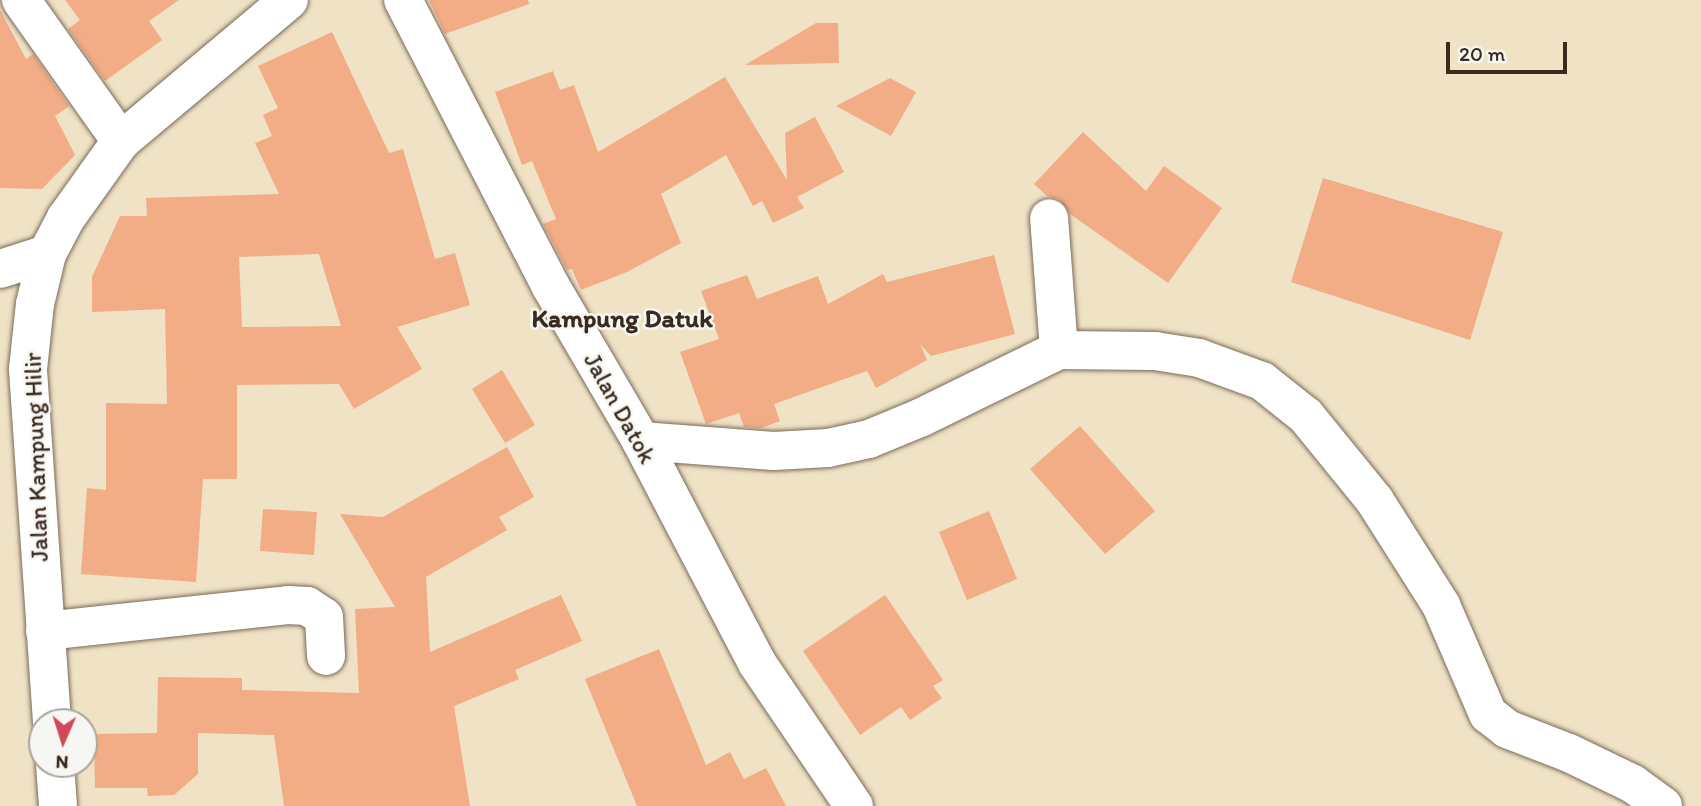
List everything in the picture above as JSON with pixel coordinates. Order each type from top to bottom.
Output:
[{"type":"street","points":[[21,0],[121,141]]},
{"type":"street","name":"Jalan Kampung Hilir","points":[[51,708],[28,369],[34,304],[47,254],[66,218],[121,141],[289,0]]},
{"type":"street","name":"Jalan Datok","points":[[403,0],[550,285],[641,441],[757,663],[854,806]]},
{"type":"street","points":[[1049,218],[1059,350]]},
{"type":"street","points":[[0,268],[47,254]]},
{"type":"street","points":[[641,441],[774,451],[828,448],[869,439],[922,417],[1059,350],[1155,351],[1199,358],[1262,381],[1306,416],[1375,501],[1441,605],[1488,714],[1507,729],[1569,753],[1633,784],[1663,806]]},
{"type":"street","points":[[45,631],[288,605],[307,606],[324,617],[326,656]]},
{"type":"street","points":[[56,778],[58,806]]},
{"type":"building","points":[[65,0],[179,0],[149,21],[162,40],[105,81],[68,29],[80,20]]},
{"type":"building","points":[[429,0],[528,0],[529,4],[445,34]]},
{"type":"building","points":[[0,10],[26,59],[33,54],[69,106],[55,116],[75,155],[42,189],[0,188]]},
{"type":"building","points":[[816,23],[838,23],[839,63],[745,65]]},
{"type":"building","points":[[332,32],[389,153],[403,149],[435,259],[455,253],[470,305],[397,327],[422,369],[354,409],[339,384],[237,385],[237,479],[203,479],[196,582],[81,574],[87,488],[106,490],[106,403],[167,404],[165,309],[92,312],[92,277],[120,216],[147,216],[146,198],[279,194],[255,143],[272,136],[263,115],[278,108],[258,66]],"holes":[[[319,254],[341,326],[242,327],[239,257]]]},
{"type":"building","points":[[553,71],[560,90],[574,85],[598,152],[725,77],[787,180],[785,133],[815,117],[844,172],[797,197],[804,208],[773,223],[762,201],[753,206],[726,155],[661,194],[681,243],[627,272],[581,290],[572,269],[567,270],[543,224],[556,219],[532,161],[522,165],[495,92]]},
{"type":"building","points":[[890,78],[916,92],[891,136],[836,106]]},
{"type":"building","points":[[1083,132],[1146,191],[1164,166],[1222,208],[1168,283],[1070,214],[1059,199],[1047,196],[1034,184]]},
{"type":"building","points":[[1323,178],[1503,232],[1470,340],[1291,282]]},
{"type":"building","points":[[994,255],[1015,334],[931,356],[920,344],[927,360],[876,388],[867,371],[774,404],[780,421],[761,428],[744,427],[739,413],[706,424],[680,352],[719,339],[701,291],[747,275],[757,299],[818,276],[828,304],[883,274],[887,282]]},
{"type":"building","points":[[502,370],[535,425],[505,443],[472,389]]},
{"type":"building","points":[[1080,426],[1155,511],[1105,554],[1030,469]]},
{"type":"building","points":[[507,447],[534,497],[499,517],[507,530],[426,577],[430,652],[561,595],[582,641],[515,670],[519,679],[454,706],[470,806],[284,806],[274,735],[198,733],[198,774],[174,795],[148,796],[147,788],[95,788],[95,778],[98,778],[98,734],[157,733],[158,677],[242,678],[242,690],[359,693],[355,609],[395,607],[340,514],[383,517]]},
{"type":"building","points":[[263,509],[317,512],[314,555],[260,551]]},
{"type":"building","points":[[989,511],[1017,579],[967,600],[939,532]]},
{"type":"building","points":[[885,595],[943,680],[933,686],[942,698],[910,720],[901,707],[860,735],[803,651]]},
{"type":"building","points":[[659,649],[706,765],[730,752],[744,779],[766,768],[786,806],[637,806],[585,679]]},
{"type":"district","name":"Kampung Datuk","points":[[622,319]]}]
